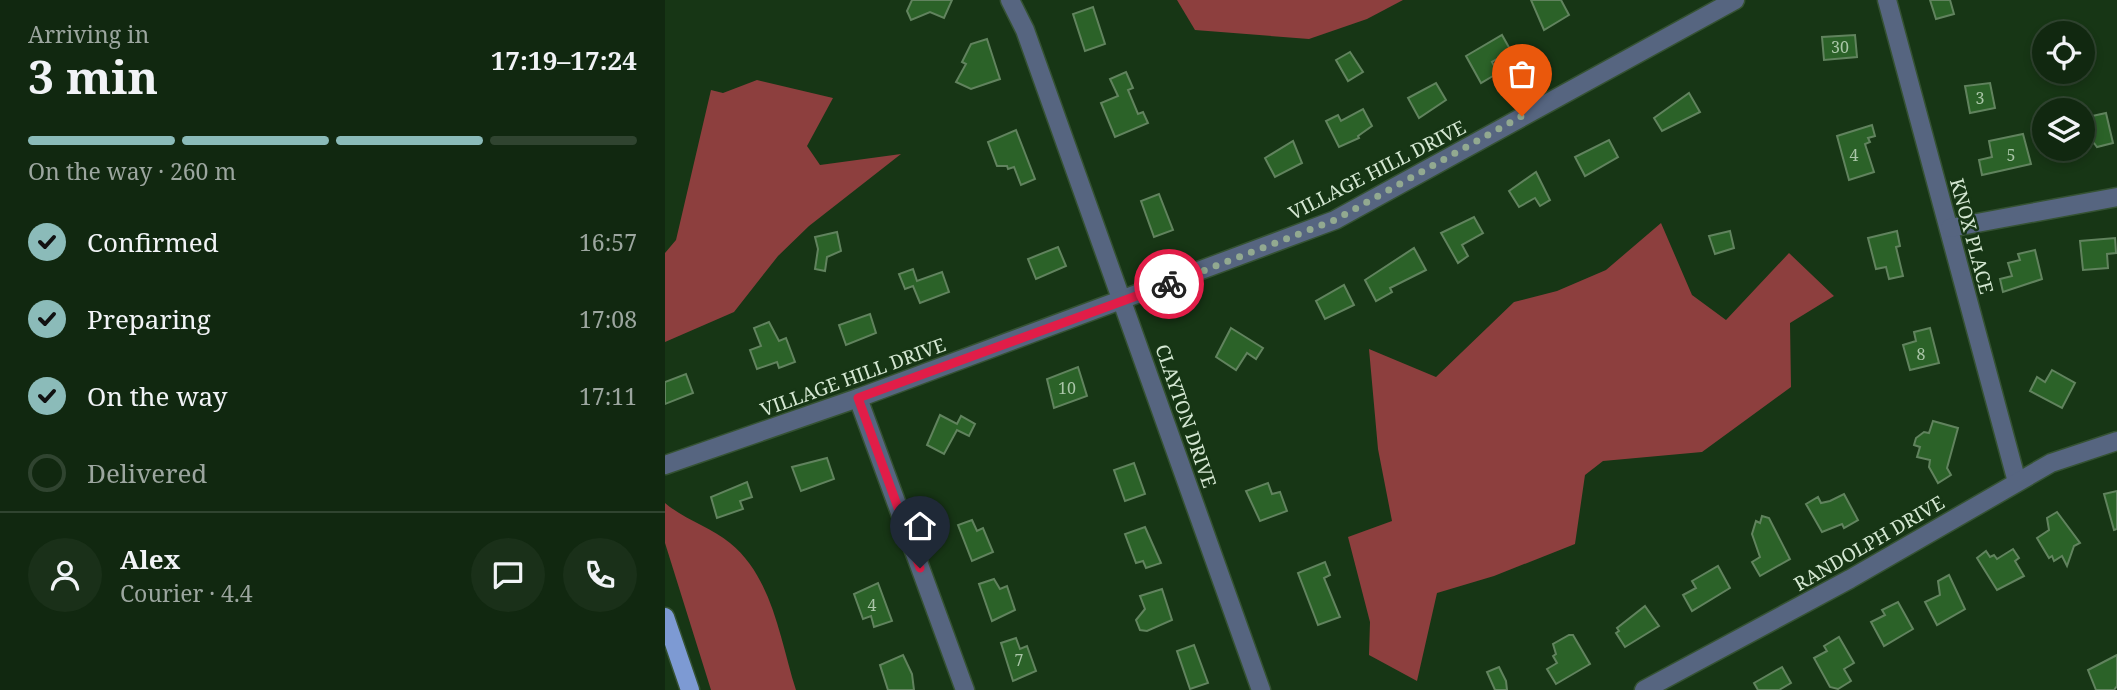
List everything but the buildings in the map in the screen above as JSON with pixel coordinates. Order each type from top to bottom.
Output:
[{"type":"main road","points":[[665,617],[690,690]]},
{"type":"street","name":"CLAYTON DRIVE","points":[[1010,0],[1025,30],[1261,690]]},
{"type":"street","name":"VILLAGE HILL DRIVE","points":[[665,466],[1123,301],[1335,220],[1735,0]]},
{"type":"street","name":"KNOX PLACE","points":[[1888,0],[1924,145],[1950,228],[2017,482]]},
{"type":"street","points":[[1950,228],[2117,197]]},
{"type":"street","points":[[858,398],[965,690]]},
{"type":"street","name":"RANDOLPH DRIVE","points":[[1644,690],[1850,579],[2051,463],[2117,441]]},
{"type":"shaded area","points":[[1177,0],[1403,0],[1367,19],[1309,39],[1195,30]]},
{"type":"shaded area","points":[[757,80],[833,98],[807,146],[820,165],[901,154],[809,226],[778,256],[734,312],[665,342],[665,253],[676,240],[711,90],[723,93]]},
{"type":"shaded area","points":[[1661,223],[1692,295],[1726,320],[1789,253],[1834,296],[1790,323],[1791,387],[1702,452],[1603,461],[1585,475],[1575,544],[1494,576],[1437,593],[1417,681],[1369,655],[1370,622],[1348,537],[1392,521],[1378,449],[1369,349],[1436,377],[1514,302],[1557,291],[1606,270]]},
{"type":"shaded area","points":[[665,503],[715,532],[745,557],[766,592],[796,690],[711,690],[665,543]]},
{"type":"way so far","points":[[1169,284],[1335,220],[1522,116]]},
{"type":"route","points":[[920,568],[858,398],[1169,284]]}]
